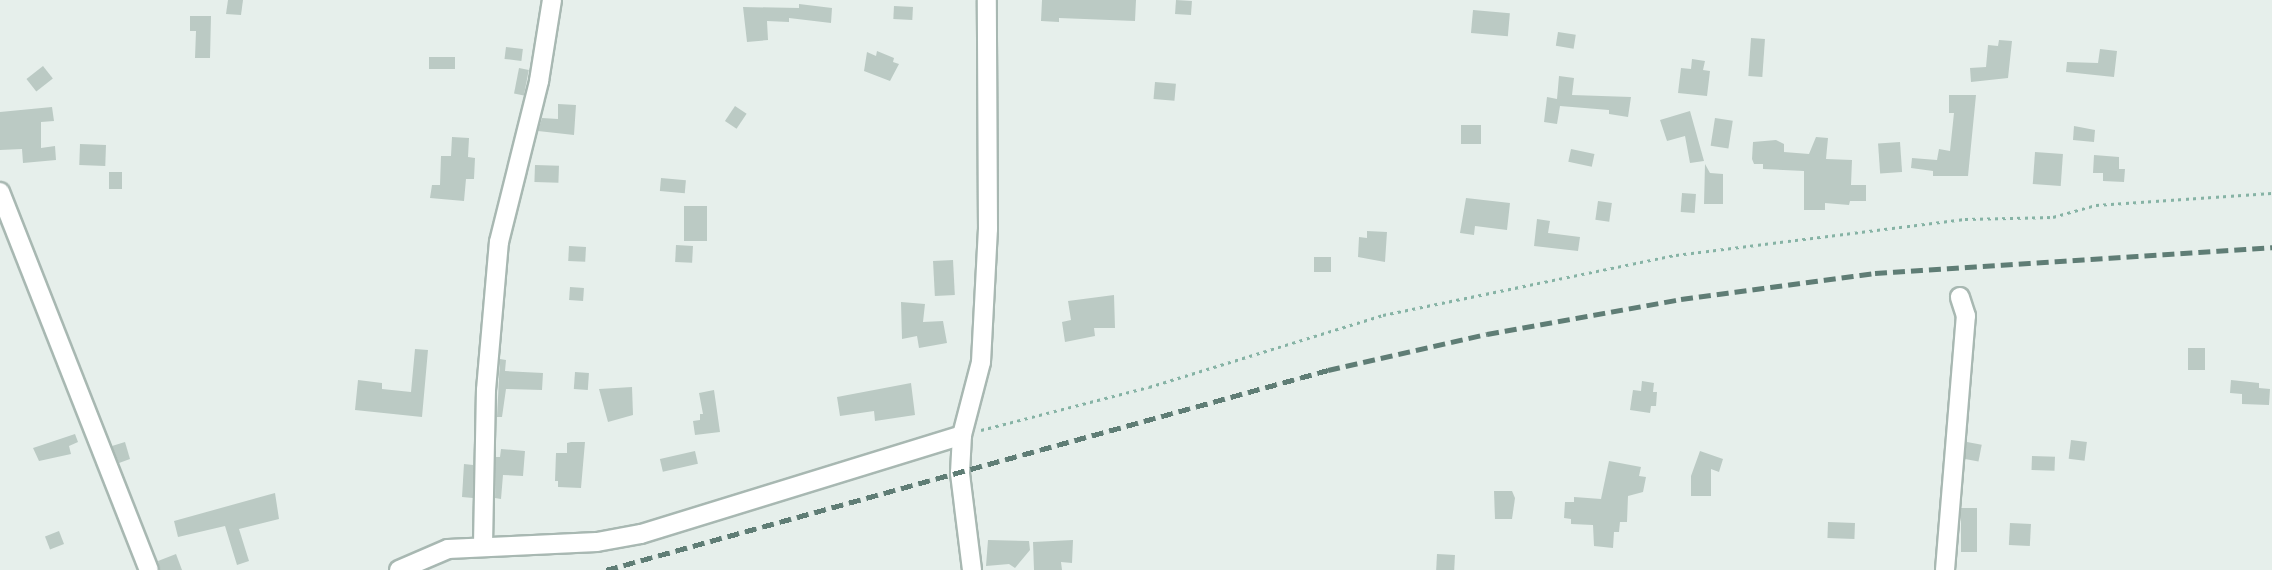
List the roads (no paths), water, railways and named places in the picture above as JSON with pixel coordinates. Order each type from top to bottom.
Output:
[{"type":"street","points":[[483,545],[486,390],[499,243],[539,81],[552,0]]},
{"type":"street","points":[[972,570],[960,473],[962,435],[981,362],[988,230],[987,0]]},
{"type":"street","points":[[0,192],[149,570]]},
{"type":"street","points":[[1945,570],[1966,316],[1960,297]]},
{"type":"street","points":[[399,570],[448,549],[483,545],[597,542],[642,534],[962,435]]},
{"type":"railway","points":[[606,570],[1328,370],[1487,334],[1681,299],[1875,273],[2272,247]]}]
